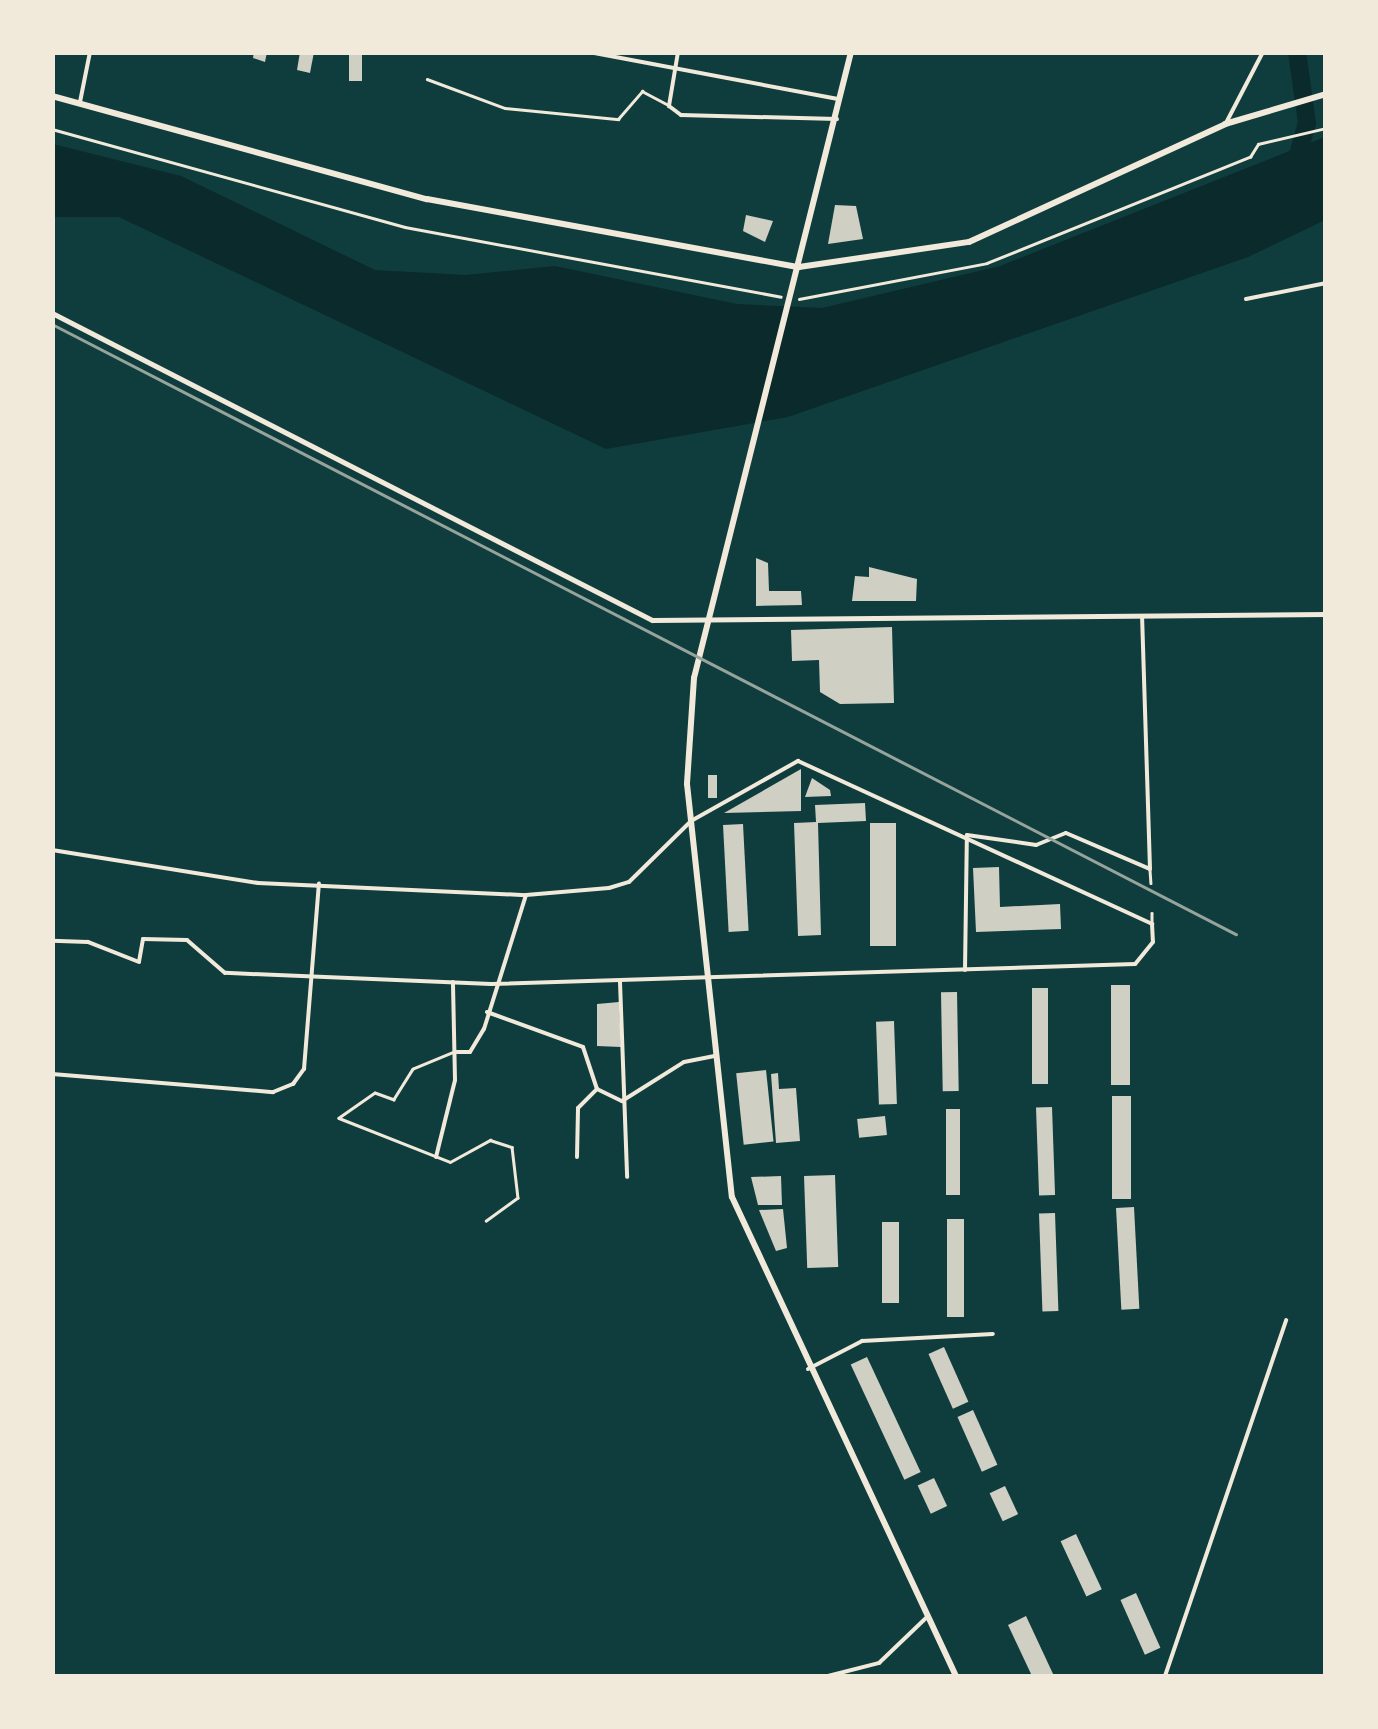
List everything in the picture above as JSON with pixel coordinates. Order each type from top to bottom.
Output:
[{"type":"main road","points":[[851,52],[838,119],[708,619],[687,729],[691,821],[704,977],[732,1197],[808,1369],[956,1676]]},
{"type":"main road","points":[[52,96],[427,198],[800,267],[969,242],[1225,124],[1326,94]]},
{"type":"street","points":[[80,103],[90,52]]},
{"type":"street","points":[[589,52],[842,100]]},
{"type":"street","points":[[669,106],[678,52]]},
{"type":"street","points":[[1225,124],[1262,52]]},
{"type":"street","points":[[427,79],[504,108],[618,119],[642,91],[697,121],[838,119]]},
{"type":"street","points":[[1246,299],[1326,283]]},
{"type":"street","points":[[52,312],[643,617],[1326,614]]},
{"type":"street","points":[[1142,617],[1151,884]]},
{"type":"street","points":[[52,850],[319,884],[526,895],[622,886],[691,821],[798,761],[962,842],[1152,924]]},
{"type":"street","points":[[962,842],[986,832],[1036,845],[1066,833],[1150,869]]},
{"type":"street","points":[[962,842],[965,970]]},
{"type":"street","points":[[52,1074],[273,1092],[293,1084],[304,1069],[319,884]]},
{"type":"street","points":[[486,1221],[518,1198],[512,1147],[490,1140],[466,1160],[436,1157],[339,1118],[375,1093],[394,1100],[413,1069],[473,1047],[491,984],[526,895]]},
{"type":"street","points":[[52,941],[88,942],[139,962],[143,939],[187,940],[225,973],[491,984],[620,982],[1135,964],[1152,953],[1152,913]]},
{"type":"street","points":[[436,1157],[453,1102],[456,1052],[452,982]]},
{"type":"street","points":[[620,982],[627,1177]]},
{"type":"street","points":[[485,1011],[584,1047],[597,1088]]},
{"type":"street","points":[[625,1099],[684,1062],[714,1056]]},
{"type":"street","points":[[597,1088],[625,1099]]},
{"type":"street","points":[[578,1157],[578,1108],[597,1088]]},
{"type":"street","points":[[1165,1676],[1286,1320]]},
{"type":"street","points":[[808,1369],[862,1342],[993,1334]]},
{"type":"street","points":[[828,1676],[879,1662],[928,1616]]},
{"type":"path","points":[[52,129],[405,228],[806,300],[987,263],[1268,142],[1326,128]]},
{"type":"water","points":[[1325,137],[1325,220],[1248,257],[788,417],[606,449],[119,217],[53,217],[53,144],[181,176],[375,270],[465,275],[555,266],[737,304],[822,308],[1000,266]]},
{"type":"building","points":[[254,52],[267,52],[265,62],[253,58]]},
{"type":"building","points":[[300,52],[314,52],[310,73],[297,70]]},
{"type":"building","points":[[349,52],[362,52],[362,81],[349,81]]},
{"type":"building","points":[[835,205],[856,206],[863,239],[828,244]]},
{"type":"building","points":[[746,215],[773,221],[765,242],[743,231]]},
{"type":"building","points":[[756,558],[768,563],[769,591],[801,591],[802,605],[756,606]]},
{"type":"building","points":[[869,567],[917,579],[916,601],[852,601],[855,576],[869,577]]},
{"type":"building","points":[[892,627],[894,703],[840,704],[820,692],[819,660],[792,661],[791,630]]},
{"type":"building","points":[[801,769],[801,811],[724,813]]},
{"type":"building","points":[[708,775],[717,775],[717,798],[708,798]]},
{"type":"building","points":[[812,778],[830,790],[831,796],[805,797]]},
{"type":"building","points":[[865,803],[866,821],[818,823],[821,935],[798,936],[794,823],[816,822],[815,805]]},
{"type":"building","points":[[870,823],[896,823],[896,946],[870,946]]},
{"type":"building","points":[[743,824],[749,931],[729,932],[723,825]]},
{"type":"building","points":[[999,867],[1000,907],[1060,904],[1061,929],[976,932],[973,868]]},
{"type":"building","points":[[1111,985],[1130,985],[1130,1085],[1111,1085]]},
{"type":"building","points":[[1032,988],[1048,988],[1048,1084],[1032,1084]]},
{"type":"building","points":[[941,992],[957,992],[959,1091],[943,1091]]},
{"type":"building","points":[[619,1002],[621,1047],[597,1046],[597,1004]]},
{"type":"building","points":[[894,1021],[897,1104],[879,1105],[876,1022]]},
{"type":"building","points":[[766,1070],[774,1142],[744,1145],[736,1073]]},
{"type":"building","points":[[778,1073],[779,1089],[796,1088],[800,1141],[776,1143],[771,1074]]},
{"type":"building","points":[[1112,1096],[1131,1096],[1131,1199],[1112,1199]]},
{"type":"building","points":[[1052,1107],[1055,1195],[1039,1196],[1036,1108]]},
{"type":"building","points":[[946,1109],[960,1109],[960,1195],[946,1195]]},
{"type":"building","points":[[885,1116],[887,1135],[859,1138],[857,1119]]},
{"type":"building","points":[[835,1175],[838,1267],[807,1268],[804,1176]]},
{"type":"building","points":[[781,1176],[782,1205],[758,1205],[751,1177]]},
{"type":"building","points":[[1134,1207],[1139,1309],[1121,1310],[1116,1208]]},
{"type":"building","points":[[783,1209],[787,1248],[776,1251],[759,1210]]},
{"type":"building","points":[[1055,1213],[1058,1311],[1042,1311],[1039,1214]]},
{"type":"building","points":[[947,1219],[964,1219],[964,1317],[947,1317]]},
{"type":"building","points":[[882,1222],[899,1222],[899,1303],[882,1303]]},
{"type":"building","points":[[944,1347],[968,1402],[953,1409],[928,1354]]},
{"type":"building","points":[[867,1357],[921,1472],[904,1480],[851,1365]]},
{"type":"building","points":[[973,1410],[997,1465],[982,1472],[957,1417]]},
{"type":"building","points":[[934,1478],[947,1506],[931,1514],[918,1486]]},
{"type":"building","points":[[1005,1486],[1018,1514],[1003,1521],[990,1493]]},
{"type":"building","points":[[1076,1534],[1102,1589],[1086,1596],[1061,1541]]},
{"type":"building","points":[[1136,1593],[1160,1648],[1145,1655],[1120,1600]]},
{"type":"building","points":[[1026,1616],[1054,1676],[1032,1676],[1008,1625]]},
{"type":"waterway","points":[[1294,169],[1307,123],[1297,52]]},
{"type":"railway","points":[[52,324],[1236,934]]}]
